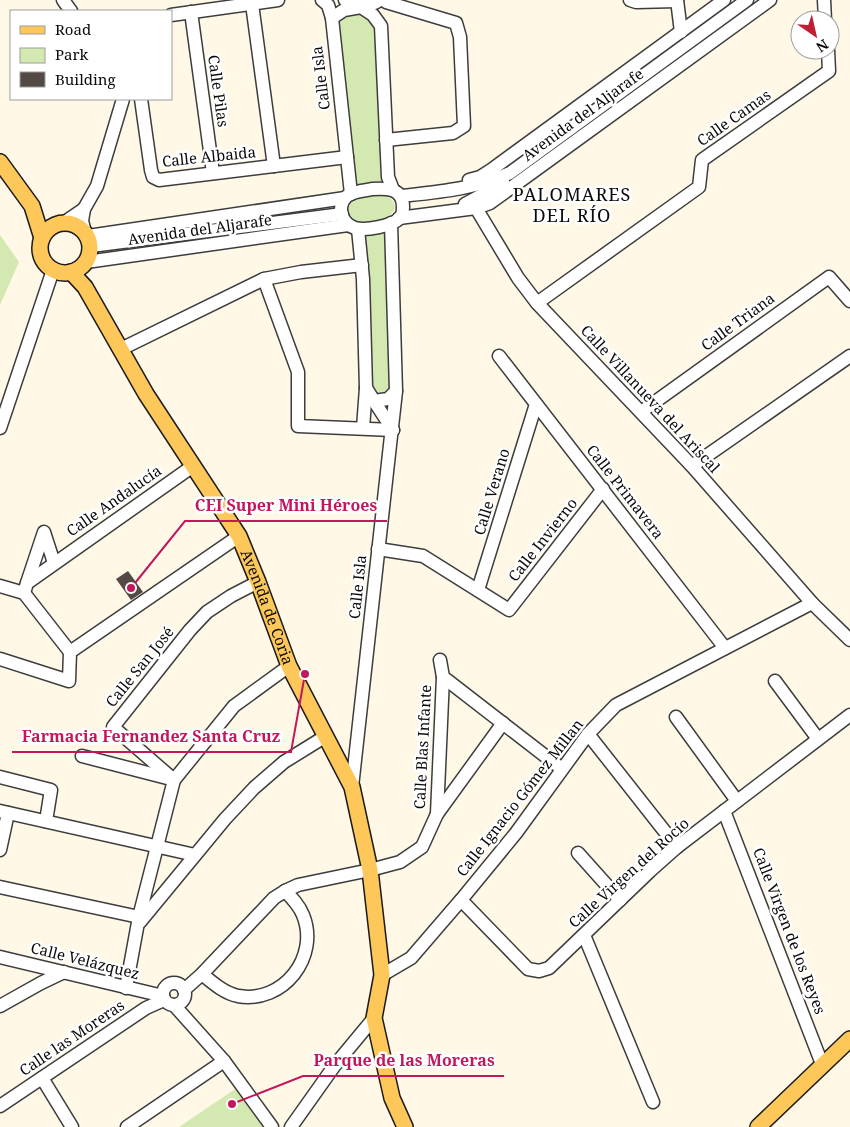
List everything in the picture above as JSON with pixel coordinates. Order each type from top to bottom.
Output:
[{"type":"main road","points":[[0,162],[32,206],[42,238],[40,253],[47,266],[65,273],[77,270],[86,262],[90,254],[88,238],[80,226],[62,223],[32,206]]},
{"type":"main road","points":[[42,238],[46,232],[62,223]]},
{"type":"main road","name":"Avenida de Coria","points":[[71,272],[85,287],[146,394],[239,536],[289,666],[352,787],[370,870],[382,975],[374,1018]]},
{"type":"main road","points":[[374,1018],[392,1098],[405,1127]]},
{"type":"main road","points":[[758,1127],[850,1039]]},
{"type":"street","points":[[172,15],[278,0]]},
{"type":"street","points":[[322,0],[328,5],[332,18],[344,10],[384,1],[456,23],[460,38],[464,126],[453,133],[386,140]]},
{"type":"street","points":[[345,0],[373,15],[381,26]]},
{"type":"street","points":[[630,0],[636,2],[677,0],[681,32]]},
{"type":"street","name":"Avenida del Aljarafe","points":[[397,192],[480,177],[724,0]]},
{"type":"street","name":"Avenida del Aljarafe","points":[[86,262],[353,227],[374,228],[398,218],[461,205],[500,184],[510,173],[748,0]]},
{"type":"street","name":"Avenida del Aljarafe","points":[[398,218],[476,208],[490,203],[770,0]]},
{"type":"street","points":[[384,1],[381,26],[388,177],[397,192],[398,218]]},
{"type":"street","points":[[252,4],[274,166]]},
{"type":"street","name":"Calle Pilas","points":[[191,12],[213,173]]},
{"type":"street","name":"Calle Isla","points":[[332,18],[347,158],[348,196]]},
{"type":"street","name":"Calle Camas","points":[[537,303],[699,187],[702,160],[829,72],[828,60]]},
{"type":"street","points":[[88,238],[82,221],[84,209],[97,186],[121,104],[134,107],[142,105]]},
{"type":"street","name":"Calle Albaida","points":[[142,105],[153,177],[159,180],[347,158]]},
{"type":"street","name":"Avenida del Aljarafe","points":[[88,238],[348,196],[372,189],[397,192],[475,185],[510,173]]},
{"type":"street","points":[[348,196],[342,206],[343,220],[353,227],[362,265],[366,388],[363,428]]},
{"type":"street","name":"Calle Villanueva del Ariscal","points":[[476,208],[518,278],[537,303],[692,466],[812,603]]},
{"type":"street","points":[[62,223],[84,209]]},
{"type":"street","name":"Avenida del Aljarafe","points":[[88,238],[342,214]]},
{"type":"street","name":"Calle Isla","points":[[352,787],[393,430],[396,391],[398,218]]},
{"type":"street","points":[[121,349],[264,280],[301,272],[362,265]]},
{"type":"street","points":[[0,428],[54,270]]},
{"type":"street","name":"Calle Triana","points":[[641,412],[829,277],[850,301]]},
{"type":"street","points":[[264,280],[298,372],[298,426],[393,430]]},
{"type":"street","name":"Calle Primavera","points":[[499,356],[725,648]]},
{"type":"street","points":[[692,466],[850,356]]},
{"type":"street","points":[[366,388],[393,430]]},
{"type":"street","points":[[374,400],[388,399],[396,391]]},
{"type":"street","name":"Calle Verano","points":[[478,590],[536,404]]},
{"type":"street","name":"Calle Andalucía","points":[[26,588],[54,563],[193,466]]},
{"type":"street","name":"Calle Invierno","points":[[478,590],[509,610],[603,489]]},
{"type":"street","name":"Calle Andalucía","points":[[26,588],[44,532],[54,563]]},
{"type":"street","points":[[70,652],[239,536]]},
{"type":"street","points":[[378,549],[423,556],[478,590]]},
{"type":"street","name":"Calle San José","points":[[174,780],[113,726],[190,630],[207,612],[231,596],[258,582]]},
{"type":"street","points":[[0,586],[26,588],[70,652],[68,681],[0,659]]},
{"type":"street","points":[[812,603],[850,640]]},
{"type":"street","name":"Calle Ignacio Gómez Millan","points":[[382,975],[411,958],[516,833],[588,734],[616,705],[812,603]]},
{"type":"street","name":"Calle Blas Infante","points":[[284,890],[298,885],[400,862],[422,848],[437,814],[443,678],[440,660]]},
{"type":"street","points":[[126,988],[138,921],[174,780],[234,706],[289,666]]},
{"type":"street","name":"Calle Blas Infante","points":[[443,678],[562,769]]},
{"type":"street","points":[[775,681],[818,739]]},
{"type":"street","name":"Calle Virgen del Rocío","points":[[461,900],[528,969],[538,971],[549,968],[677,847],[850,715]]},
{"type":"street","points":[[676,717],[737,801]]},
{"type":"street","points":[[437,814],[503,723]]},
{"type":"street","points":[[588,734],[677,847]]},
{"type":"street","points":[[138,921],[254,788],[284,762],[326,736]]},
{"type":"street","points":[[82,756],[174,780]]},
{"type":"street","points":[[0,777],[51,790],[46,821]]},
{"type":"street","name":"Calle Virgen de los Reyes","points":[[724,811],[822,1064]]},
{"type":"street","points":[[0,850],[4,812],[195,855]]},
{"type":"street","points":[[578,853],[620,900]]},
{"type":"street","points":[[0,887],[138,921]]},
{"type":"street","points":[[184,990],[284,890],[296,902],[303,914],[308,942],[299,969],[279,988],[252,997],[238,996],[224,992],[202,974]]},
{"type":"street","points":[[584,935],[653,1102]]},
{"type":"street","name":"Calle Velázquez","points":[[0,957],[167,1000]]},
{"type":"street","points":[[0,1006],[64,972]]},
{"type":"street","points":[[167,1000],[178,1004],[184,1000],[184,990],[177,983],[170,984],[164,989],[167,1000],[224,1060],[272,1127]]},
{"type":"street","name":"Calle las Moreras","points":[[0,1106],[146,1008],[167,1000]]},
{"type":"street","points":[[292,1127],[335,1065],[374,1018]]},
{"type":"street","points":[[127,1127],[224,1060]]},
{"type":"street","points":[[42,1078],[72,1127]]},
{"type":"green space","points":[[357,12],[375,24],[383,181],[355,185],[338,26],[343,16]]},
{"type":"green space","points":[[378,194],[387,196],[393,201],[395,207],[390,216],[379,222],[372,223],[360,223],[352,219],[349,207],[354,200]]},
{"type":"green space","points":[[386,229],[392,387],[388,393],[379,396],[372,390],[363,234]]},
{"type":"green space","points":[[0,235],[19,262],[0,305]]},
{"type":"green space","points":[[238,1087],[265,1127],[179,1127]]},
{"type":"building","points":[[128,571],[143,592],[131,600],[116,579]]},
{"type":"place","name":"CEI Super Mini Héroes","points":[[131,588]]},
{"type":"place","name":"Farmacia Fernandez Santa Cruz","points":[[305,674]]},
{"type":"place","name":"Parque de las Moreras","points":[[232,1104]]},
{"type":"district","name":"PALOMARES DEL RÍO","points":[[572,205]]}]
